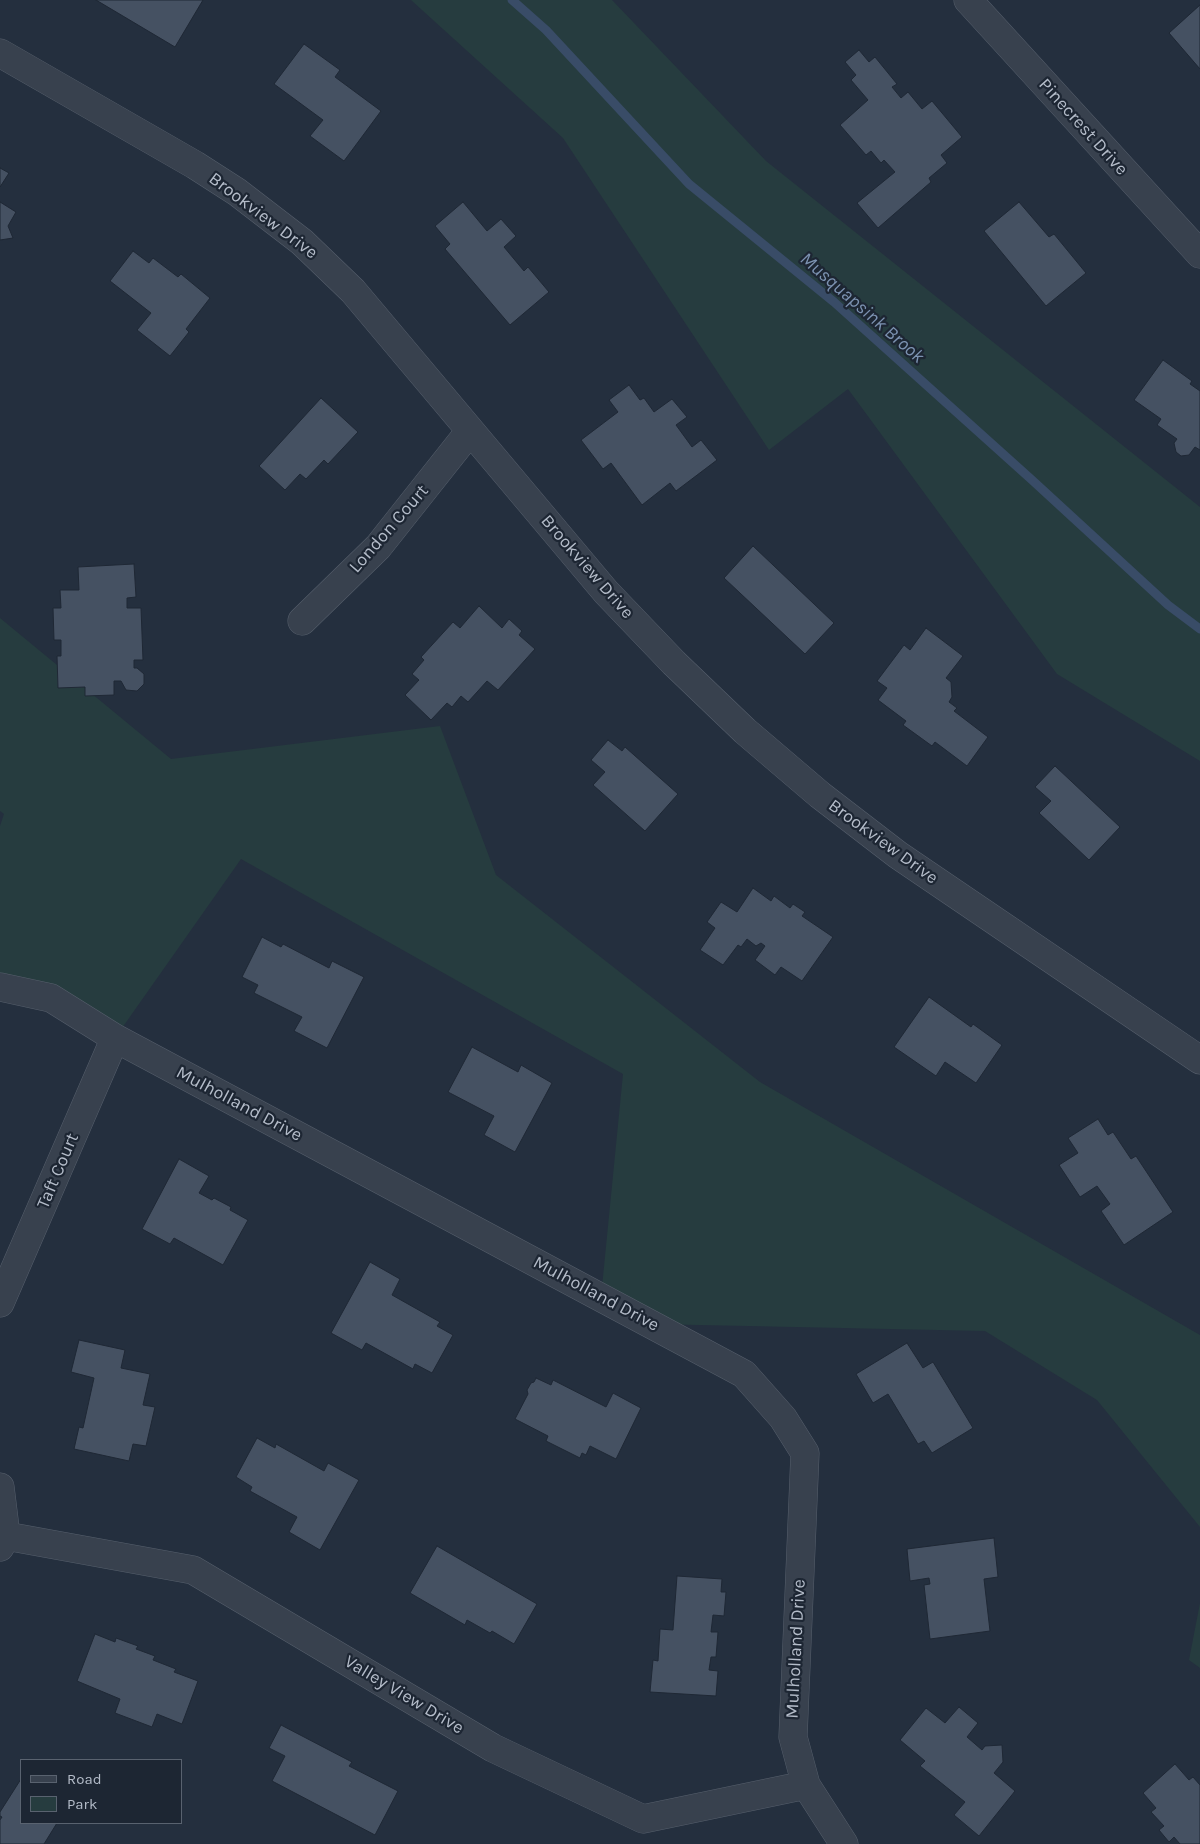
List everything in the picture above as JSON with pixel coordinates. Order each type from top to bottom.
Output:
[{"type":"street","name":"Pinecrest Drive","points":[[968,0],[1200,254]]},
{"type":"street","name":"Brookview Drive","points":[[0,53],[237,192],[302,242],[353,291],[606,592],[674,663],[745,731],[820,795],[898,855],[1200,1060]]},
{"type":"street","name":"London Court","points":[[302,621],[378,547],[470,432]]},
{"type":"street","name":"Mulholland Drive","points":[[0,987],[51,998],[115,1038],[744,1374],[783,1418],[805,1453],[792,1737],[806,1785],[844,1844]]},
{"type":"street","name":"Taft Court","points":[[0,1303],[115,1038]]},
{"type":"street","points":[[0,1488],[3,1542]]},
{"type":"street","name":"Valley View Drive","points":[[3,1542],[193,1570],[492,1748],[643,1819],[806,1785]]},
{"type":"green space","points":[[411,0],[612,0],[766,161],[1200,507],[1200,761],[1057,674],[848,389],[769,450],[563,138]]},
{"type":"green space","points":[[0,618],[171,759],[440,726],[496,875],[760,1082],[1200,1335],[1200,1527],[1097,1400],[985,1331],[652,1324],[601,1297],[623,1074],[241,859],[115,1038],[0,987],[0,826],[4,814],[0,811]]},
{"type":"green space","points":[[1200,1603],[1200,1668],[1189,1660]]},
{"type":"building","points":[[96,0],[203,0],[175,47]]},
{"type":"building","points":[[1200,5],[1200,69],[1169,33]]},
{"type":"building","points":[[304,44],[340,70],[335,77],[381,111],[344,161],[310,136],[323,120],[274,84]]},
{"type":"building","points":[[859,50],[869,62],[875,57],[897,84],[892,87],[901,98],[908,92],[922,109],[932,101],[962,137],[941,155],[947,163],[929,178],[931,182],[878,228],[857,203],[895,172],[884,160],[881,163],[871,151],[866,155],[840,125],[868,100],[851,80],[856,75],[845,62]]},
{"type":"building","points":[[0,168],[9,173],[0,187]]},
{"type":"building","points":[[0,202],[16,212],[8,226],[13,238],[0,240]]},
{"type":"building","points":[[463,202],[487,231],[501,219],[516,236],[504,247],[524,271],[528,267],[549,292],[510,325],[445,249],[450,244],[435,226]]},
{"type":"building","points":[[1019,202],[1049,237],[1054,234],[1086,273],[1046,306],[984,231]]},
{"type":"building","points":[[133,251],[149,263],[153,258],[178,277],[181,274],[210,298],[186,329],[189,332],[170,356],[137,330],[151,313],[110,281]]},
{"type":"building","points":[[1163,360],[1192,381],[1190,384],[1200,391],[1200,450],[1195,447],[1189,455],[1181,456],[1176,452],[1174,443],[1177,439],[1157,425],[1161,419],[1134,400]]},
{"type":"building","points":[[629,385],[640,400],[644,398],[654,412],[672,399],[687,417],[676,425],[692,447],[701,440],[717,460],[676,491],[670,483],[642,505],[611,463],[603,469],[581,440],[618,412],[609,400]]},
{"type":"building","points":[[321,398],[358,432],[328,464],[324,460],[306,479],[300,474],[285,490],[259,466]]},
{"type":"building","points":[[753,546],[834,623],[805,654],[724,578]]},
{"type":"building","points":[[134,564],[136,597],[127,598],[127,608],[141,608],[143,660],[134,660],[134,668],[137,668],[144,674],[144,684],[137,691],[126,690],[121,681],[114,681],[114,695],[85,696],[85,687],[58,688],[57,656],[61,656],[61,640],[54,640],[53,608],[61,608],[60,590],[79,590],[78,567]]},
{"type":"building","points":[[479,606],[502,628],[509,619],[522,631],[519,635],[535,649],[498,690],[487,681],[468,702],[461,696],[452,707],[447,703],[431,720],[405,695],[419,680],[412,674],[424,660],[421,657],[453,622],[460,628]]},
{"type":"building","points":[[926,628],[963,656],[946,678],[951,682],[952,697],[949,702],[957,708],[954,711],[988,737],[967,766],[935,742],[932,746],[903,725],[906,721],[878,700],[887,688],[877,681],[904,645],[910,650]]},
{"type":"building","points":[[608,740],[622,751],[625,747],[678,794],[645,831],[593,785],[605,772],[591,760]]},
{"type":"building","points":[[1055,766],[1120,827],[1089,860],[1039,813],[1051,801],[1035,787]]},
{"type":"building","points":[[753,888],[771,901],[774,896],[790,908],[793,904],[805,912],[802,916],[833,937],[802,981],[781,967],[775,975],[755,960],[765,946],[761,943],[756,946],[747,939],[741,947],[738,945],[723,965],[700,950],[715,928],[707,922],[721,902],[737,912]]},
{"type":"building","points":[[262,937],[281,947],[283,944],[329,968],[332,961],[364,977],[327,1048],[294,1031],[302,1017],[254,993],[258,985],[242,977]]},
{"type":"building","points":[[929,997],[971,1027],[973,1024],[1002,1045],[976,1083],[945,1062],[936,1076],[894,1047]]},
{"type":"building","points":[[472,1047],[518,1072],[521,1065],[552,1083],[515,1152],[484,1135],[494,1116],[448,1092]]},
{"type":"building","points":[[1098,1119],[1108,1135],[1113,1132],[1131,1159],[1136,1156],[1173,1212],[1124,1245],[1101,1211],[1110,1204],[1097,1186],[1080,1197],[1059,1165],[1078,1153],[1068,1138]]},
{"type":"building","points":[[179,1159],[209,1176],[199,1193],[231,1207],[230,1210],[248,1220],[223,1265],[174,1238],[170,1244],[142,1229]]},
{"type":"building","points":[[370,1262],[400,1279],[392,1295],[440,1322],[437,1326],[453,1335],[432,1373],[415,1364],[413,1369],[366,1343],[362,1350],[331,1333]]},
{"type":"building","points":[[79,1340],[125,1350],[121,1368],[150,1374],[143,1405],[155,1407],[146,1446],[133,1444],[129,1461],[74,1449],[79,1427],[83,1428],[94,1378],[71,1372]]},
{"type":"building","points":[[907,1343],[923,1368],[933,1362],[973,1428],[932,1453],[924,1441],[918,1444],[888,1394],[873,1403],[856,1374]]},
{"type":"building","points":[[536,1378],[551,1385],[553,1380],[606,1407],[613,1393],[641,1408],[616,1459],[590,1446],[586,1455],[582,1453],[580,1458],[546,1441],[548,1436],[515,1419],[528,1394],[527,1390]]},
{"type":"building","points":[[257,1438],[275,1448],[276,1444],[324,1471],[328,1463],[359,1480],[320,1550],[289,1532],[297,1517],[250,1491],[252,1487],[236,1477]]},
{"type":"building","points":[[994,1538],[998,1577],[984,1579],[990,1631],[930,1639],[924,1585],[930,1584],[929,1578],[910,1581],[907,1549]]},
{"type":"building","points":[[437,1546],[537,1604],[514,1644],[492,1631],[490,1633],[467,1620],[465,1625],[410,1593]]},
{"type":"building","points":[[677,1576],[722,1579],[721,1592],[726,1592],[724,1616],[713,1615],[711,1632],[718,1632],[716,1657],[711,1657],[709,1670],[718,1671],[716,1696],[650,1692],[653,1660],[658,1661],[660,1629],[673,1630]]},
{"type":"building","points":[[95,1634],[115,1642],[116,1638],[138,1646],[136,1649],[155,1656],[153,1660],[176,1669],[174,1672],[198,1681],[182,1724],[157,1714],[152,1727],[115,1713],[120,1699],[77,1681]]},
{"type":"building","points":[[959,1707],[978,1723],[967,1737],[982,1750],[985,1746],[1002,1745],[1003,1762],[994,1773],[1015,1791],[979,1836],[954,1815],[965,1802],[920,1766],[925,1761],[900,1740],[926,1708],[945,1723]]},
{"type":"building","points":[[281,1725],[352,1762],[349,1766],[398,1791],[375,1835],[272,1781],[285,1756],[269,1748]]},
{"type":"building","points":[[1175,1764],[1189,1780],[1193,1777],[1200,1785],[1200,1844],[1180,1844],[1174,1837],[1169,1842],[1159,1830],[1164,1826],[1151,1812],[1156,1808],[1143,1793]]},
{"type":"building","points":[[20,1781],[20,1824],[56,1824],[44,1844],[0,1844],[0,1820],[2,1817],[0,1812]]},
{"type":"waterway","name":"Musquapsink Brook","points":[[512,0],[546,30],[689,184],[834,302],[1168,605],[1200,629]]}]
